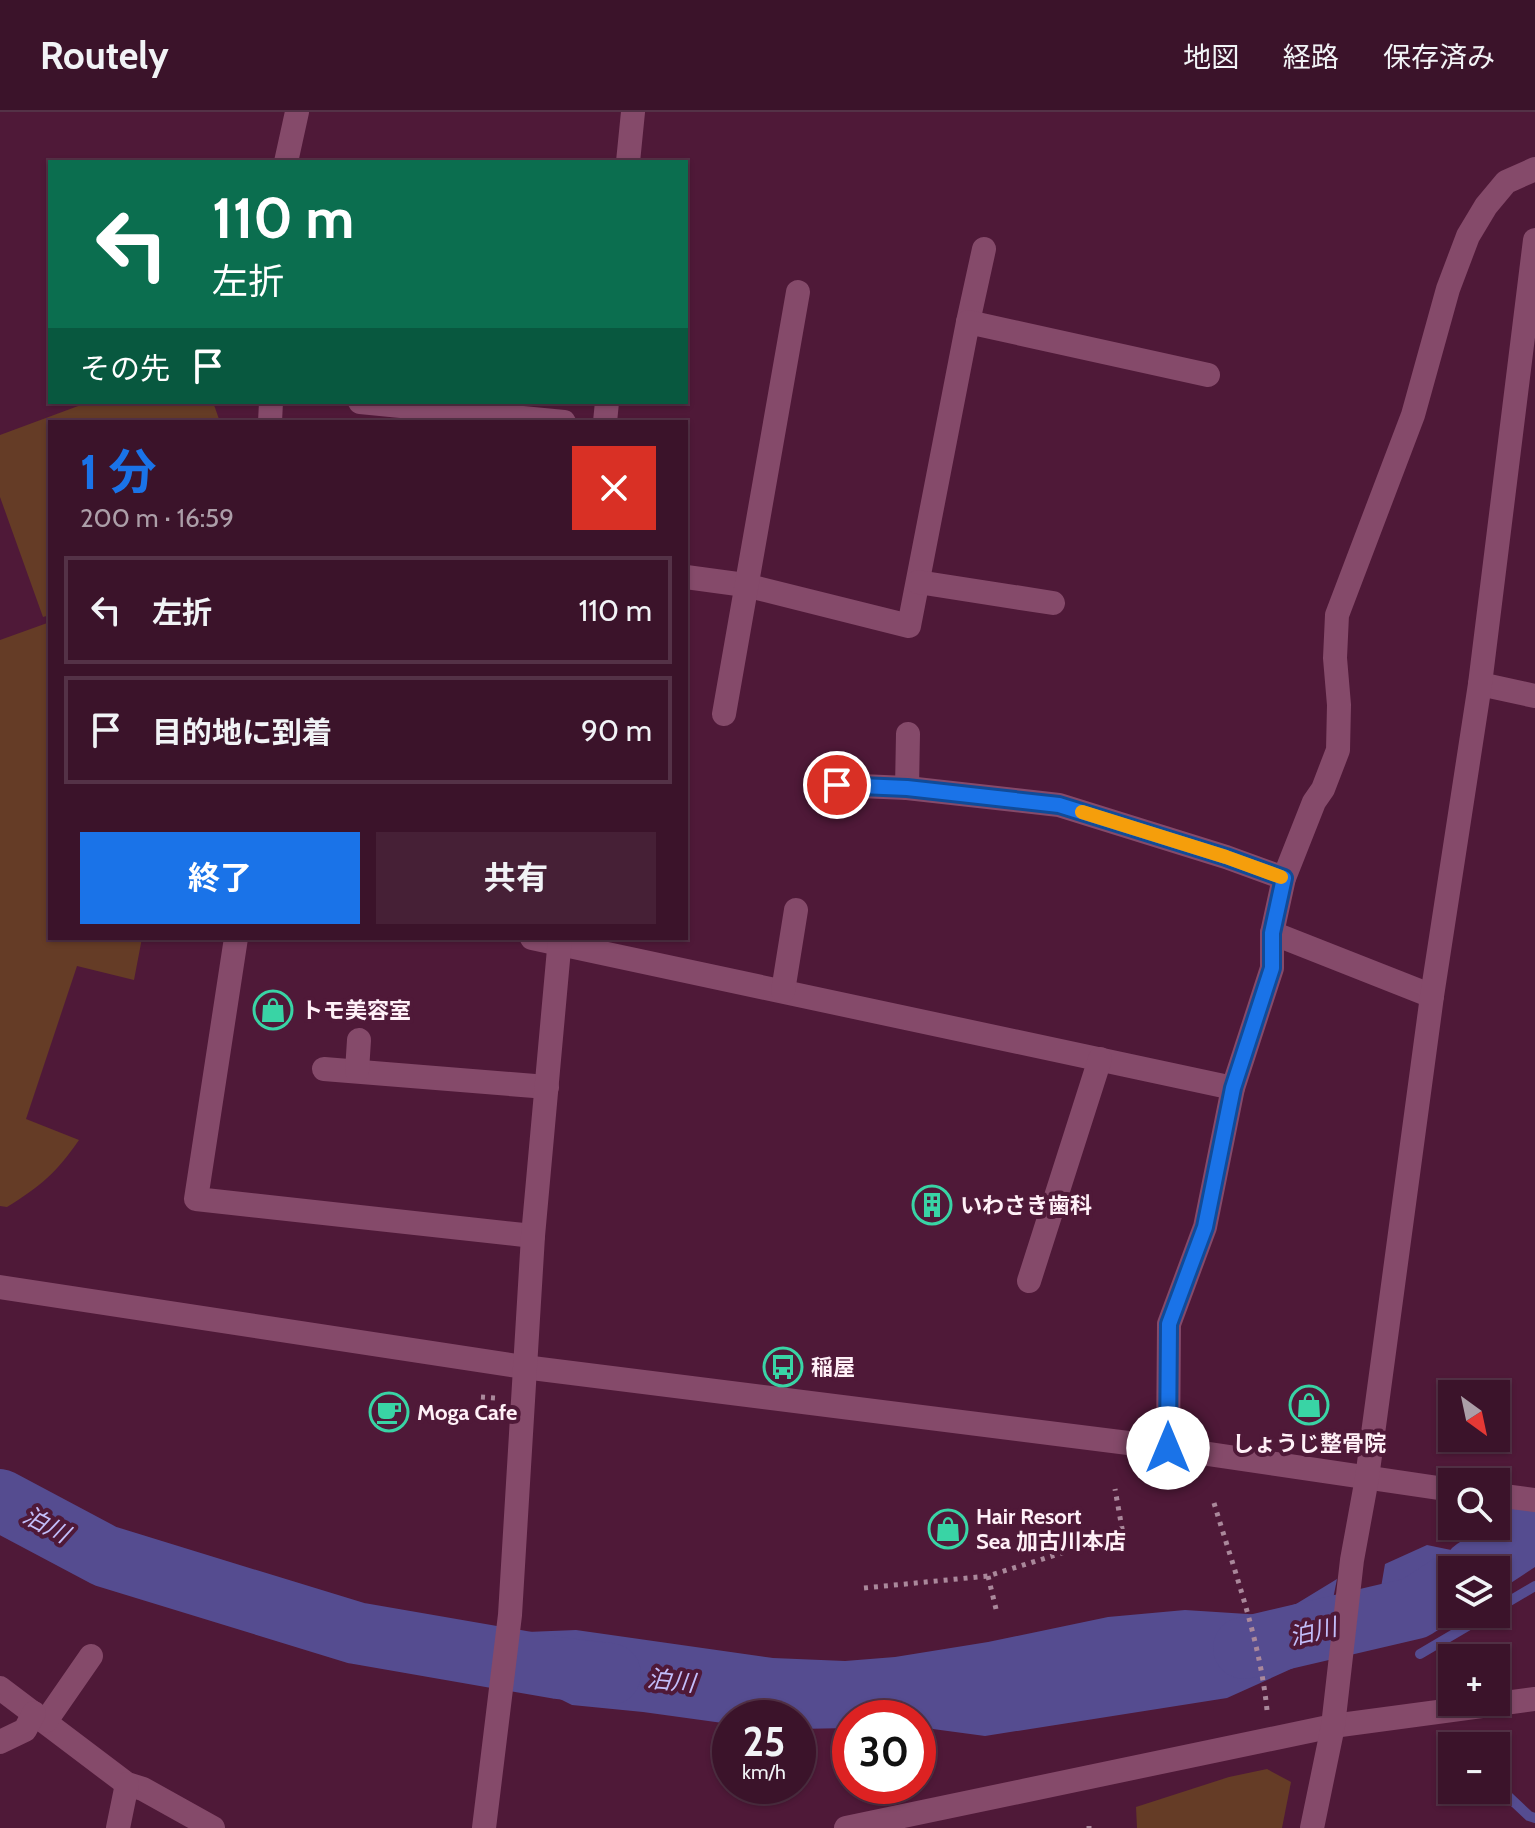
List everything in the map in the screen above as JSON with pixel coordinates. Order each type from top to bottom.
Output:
[{"type":"street","points":[[286,160],[297,112]]},
{"type":"street","points":[[628,160],[633,112]]},
{"type":"street","points":[[1168,1448],[1169,1324],[1205,1227],[1233,1088],[1272,968],[1272,933],[1284,878],[1338,750],[1337,615],[1413,415],[1448,289],[1468,236],[1486,206],[1506,182],[1535,169]]},
{"type":"street","points":[[1312,1828],[1333,1726],[1352,1560],[1367,1478],[1432,996],[1480,684],[1535,240]]},
{"type":"street","points":[[688,577],[745,585],[909,626],[984,249]]},
{"type":"street","points":[[724,714],[798,292]]},
{"type":"street","points":[[968,322],[1208,375]]},
{"type":"street","points":[[380,404],[544,420]]},
{"type":"street","points":[[918,582],[1053,603]]},
{"type":"street","points":[[1480,684],[1535,696]]},
{"type":"street","points":[[907,788],[908,734]]},
{"type":"street","points":[[837,785],[907,788],[1059,805],[1284,878]]},
{"type":"street","points":[[783,991],[796,910]]},
{"type":"street","points":[[1272,933],[1432,996]]},
{"type":"street","points":[[236,940],[196,1199],[533,1236]]},
{"type":"street","points":[[484,1828],[510,1615],[533,1236],[560,940],[1233,1088]]},
{"type":"street","points":[[357,1071],[359,1040]]},
{"type":"street","points":[[1029,1281],[1100,1059]]},
{"type":"street","points":[[324,1069],[547,1087]]},
{"type":"street","points":[[0,1287],[524,1367],[1168,1448],[1438,1488]]},
{"type":"street","points":[[1510,1497],[1535,1500]]},
{"type":"street","points":[[0,1742],[25,1730],[40,1717],[91,1656]]},
{"type":"street","points":[[0,1688],[127,1784],[143,1789],[213,1828]]},
{"type":"street","points":[[846,1828],[1333,1726],[1535,1699]]},
{"type":"street","points":[[118,1828],[127,1784]]},
{"type":"path","points":[[864,1588],[988,1576],[1123,1534],[1115,1489]]},
{"type":"path","points":[[1214,1503],[1245,1606],[1266,1692]]},
{"type":"path","points":[[988,1576],[996,1609]]},
{"type":"shaded area","points":[[84,404],[214,404],[219,420],[48,420],[48,616],[43,617],[0,497],[0,435]]},
{"type":"shaded area","points":[[48,623],[48,940],[142,940],[134,980],[77,966],[26,1119],[79,1140],[47,1178],[7,1207],[0,1206],[0,640]]},
{"type":"shaded area","points":[[1267,1769],[1291,1782],[1282,1828],[1137,1828],[1136,1807],[1229,1777]]},
{"type":"water","points":[[1427,1545],[1480,1556],[1438,1556],[1438,1613],[1411,1629],[1372,1640],[1385,1564]]},
{"type":"water","points":[[1337,1579],[1322,1655],[1227,1698],[985,1736],[936,1729],[936,1700],[832,1700],[832,1728],[816,1729],[816,1700],[712,1700],[712,1722],[572,1705],[522,1680],[527,1632],[576,1630],[773,1658],[845,1661],[895,1657],[988,1642],[1108,1617],[1185,1610],[1263,1615],[1296,1604]]},
{"type":"waterway","name":"泊川","points":[[0,1500],[105,1556],[356,1633],[610,1674]]},
{"type":"waterway","name":"泊川","points":[[1495,1556],[1535,1530]]},
{"type":"waterway","points":[[1510,1601],[1535,1586]]},
{"type":"waterway","name":"泊川","points":[[1244,1648],[1415,1608],[1438,1593]]},
{"type":"waterway","points":[[1420,1654],[1464,1628]]},
{"type":"waterway","points":[[1510,1798],[1535,1818]]},
{"type":"slow traffic","points":[[1082,812],[1281,877]]},
{"type":"place","name":"トモ美容室","points":[[273,1010]]},
{"type":"place","name":"いわさき歯科","points":[[932,1205]]},
{"type":"place","name":"稲屋","points":[[783,1367]]},
{"type":"place","name":"しょうじ整骨院","points":[[1309,1405]]},
{"type":"place","name":"Moga Cafe","points":[[389,1412]]},
{"type":"place","name":"Hair Resort Sea 加古川本店","points":[[948,1529]]},
{"type":"route","points":[[837,785],[907,788],[1059,805],[1284,878],[1272,933],[1272,968],[1233,1088],[1205,1227],[1169,1324],[1168,1448]]}]
